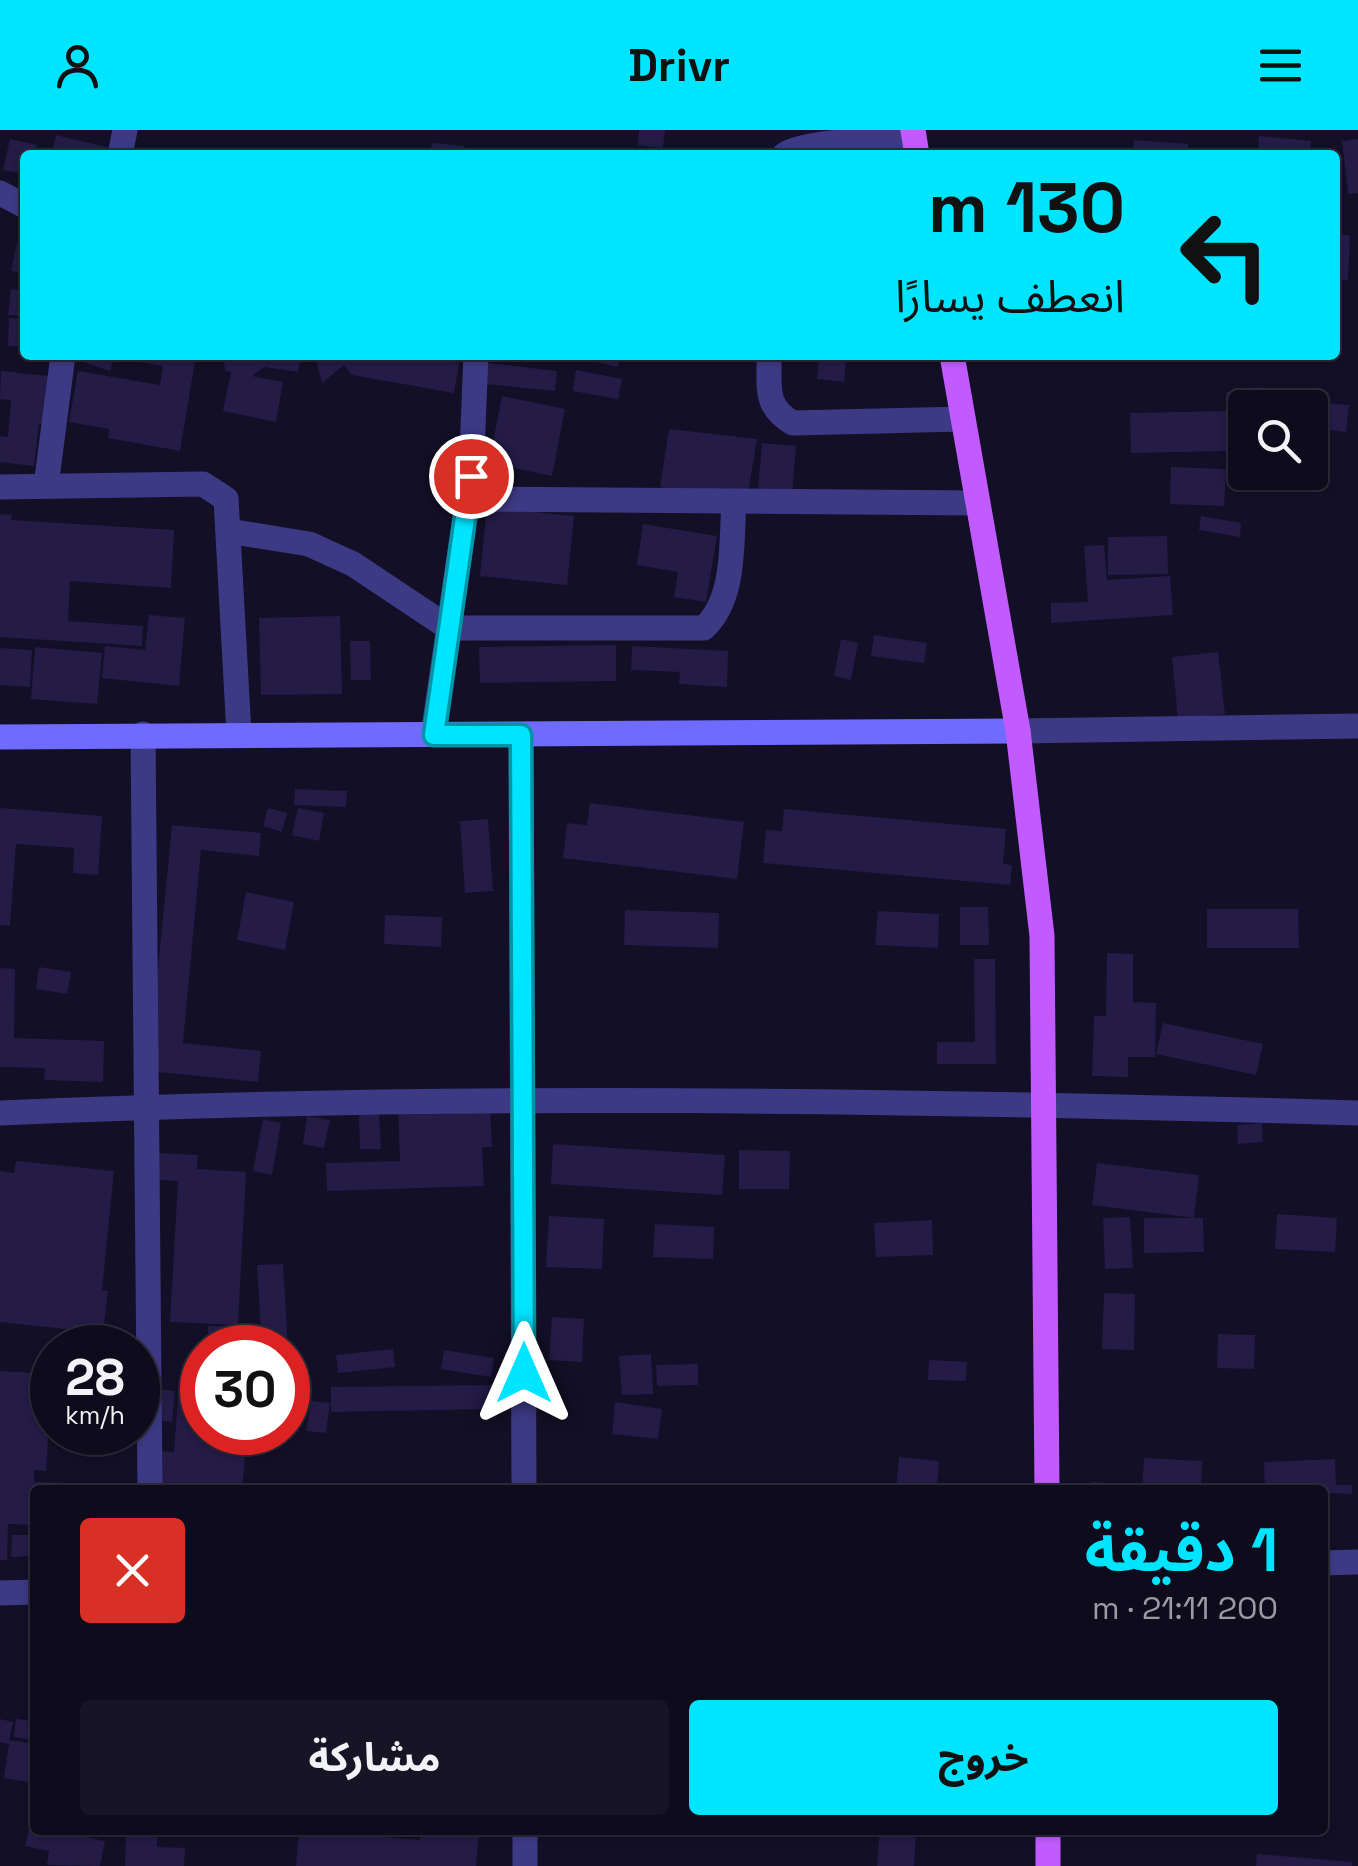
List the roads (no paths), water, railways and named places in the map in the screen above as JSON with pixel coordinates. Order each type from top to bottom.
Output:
[{"type":"main road","points":[[953,360],[1018,730],[1042,936],[1046,1485]]},
{"type":"main road","points":[[0,737],[1018,730]]},
{"type":"main road","points":[[1048,1835],[1048,1866]]},
{"type":"street","points":[[788,150],[914,140]]},
{"type":"street","points":[[46,486],[62,360]]},
{"type":"street","points":[[434,735],[471,476],[476,360]]},
{"type":"street","points":[[770,360],[770,400],[778,414],[793,423],[963,419]]},
{"type":"street","points":[[0,487],[203,484],[226,499],[238,734]]},
{"type":"street","points":[[467,499],[978,502]]},
{"type":"street","points":[[228,531],[308,544],[353,564],[448,628],[704,628],[718,616],[724,597],[734,501]]},
{"type":"street","points":[[1018,730],[1358,726]]},
{"type":"street","points":[[143,734],[150,1485]]},
{"type":"street","points":[[521,735],[524,1485]]},
{"type":"street","points":[[0,1114],[523,1099],[1045,1104],[1358,1113]]},
{"type":"street","points":[[1328,1564],[1358,1562]]},
{"type":"street","points":[[0,1593],[30,1592]]},
{"type":"street","points":[[525,1835],[525,1866]]}]
